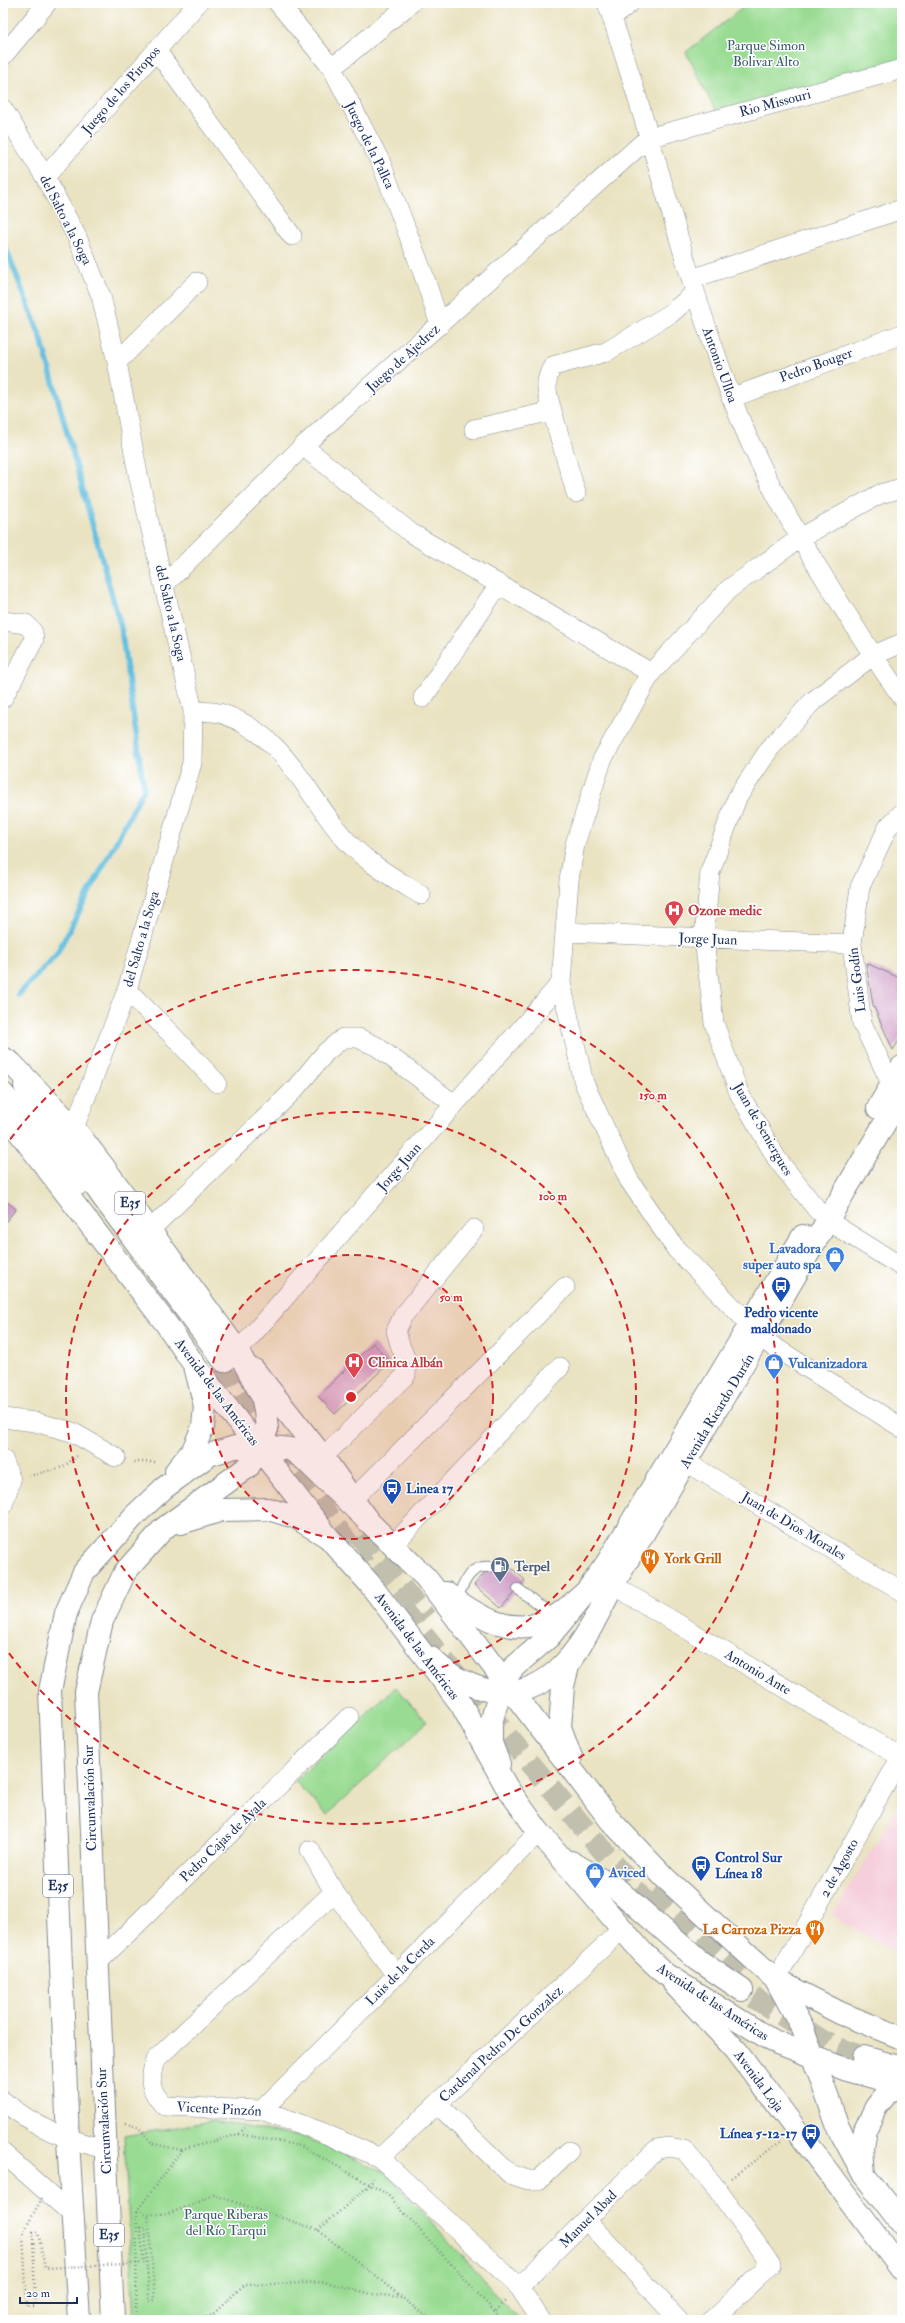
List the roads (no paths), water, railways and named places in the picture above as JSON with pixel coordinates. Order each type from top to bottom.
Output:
[{"type":"main road","name":"Avenida de las Américas","points":[[7,1061],[74,1128],[150,1230],[227,1360]]},
{"type":"main road","name":"Avenida de las Américas","points":[[7,1061],[102,1196],[227,1360]]},
{"type":"main road","name":"Avenida Ricardo Durán","points":[[588,1592],[754,1331],[899,1089]]},
{"type":"main road","name":"Avenida de las Américas","points":[[3,1094],[227,1360],[323,1457],[368,1521],[394,1544],[426,1578],[506,1689],[576,1773],[611,1821],[665,1878],[776,1980],[801,1995],[900,2041]]},
{"type":"main road","name":"Avenida de las Américas","points":[[3,1111],[167,1325],[195,1366],[328,1537],[369,1583],[461,1704],[506,1786],[539,1832],[621,1930],[665,1974],[771,2040],[847,2070],[902,2085]]},
{"type":"main road","name":"Avenida Ricardo Durán","points":[[593,1624],[613,1585],[686,1462],[754,1331]]},
{"type":"main road","name":"Circunvalación Sur","points":[[113,2320],[103,2121],[86,1692],[102,1622],[125,1572],[163,1529],[247,1469],[259,1448],[267,1429],[262,1396],[227,1360]]},
{"type":"main road","name":"E35","points":[[79,2320],[74,2216],[68,2140],[50,1691],[66,1613],[84,1572],[116,1535],[164,1488],[193,1450],[203,1427],[205,1406],[195,1366]]},
{"type":"main road","points":[[164,1488],[210,1455],[235,1447],[290,1449],[305,1460],[368,1521]]},
{"type":"main road","points":[[163,1529],[222,1510],[268,1509],[294,1517],[328,1537]]},
{"type":"main road","points":[[426,1578],[471,1612],[495,1624],[526,1627],[555,1617],[588,1592]]},
{"type":"main road","points":[[506,1786],[491,1743],[491,1723],[514,1667],[549,1637],[588,1592]]},
{"type":"main road","points":[[410,1637],[436,1664],[462,1682],[506,1689],[535,1687],[555,1673],[593,1624]]},
{"type":"main road","points":[[576,1773],[560,1727],[563,1686],[568,1666],[593,1624]]},
{"type":"main road","points":[[558,1854],[617,1889],[698,1960],[742,1990]]},
{"type":"main road","name":"Avenida Loja","points":[[665,1974],[736,2050],[902,2270]]},
{"type":"main road","points":[[776,1980],[803,2029],[838,2127],[864,2175],[902,2224]]},
{"type":"main road","name":"Avenida de las Américas","points":[[900,2041],[865,2051],[902,2068]]},
{"type":"main road","points":[[864,2175],[862,2147],[865,2130],[876,2107],[888,2092],[902,2085]]},
{"type":"street","points":[[3,56],[47,3]]},
{"type":"street","name":"Juego de los Piropos","points":[[45,177],[198,3]]},
{"type":"street","name":"Juego de la Pallca","points":[[278,3],[332,68],[381,163],[424,276],[440,325]]},
{"type":"street","points":[[332,68],[411,3]]},
{"type":"street","points":[[610,10],[630,3]]},
{"type":"street","name":"Antonio Ulloa","points":[[610,10],[692,286],[731,398],[762,468],[800,538],[872,656],[902,697]]},
{"type":"street","points":[[156,50],[292,236]]},
{"type":"street","name":"Rio Missouri","points":[[648,138],[902,69]]},
{"type":"street","name":"del Salto a la Soga","points":[[3,109],[45,177],[77,237],[101,296],[117,362],[138,474],[165,584],[193,711],[192,763],[127,990],[74,1128]]},
{"type":"street","name":"Juego de Ajedrez","points":[[165,584],[303,446],[648,138]]},
{"type":"street","points":[[576,494],[547,393],[547,376],[553,366],[606,352],[670,314],[692,286],[902,209]]},
{"type":"street","points":[[117,362],[197,282]]},
{"type":"street","name":"Pedro Bouger","points":[[731,398],[902,334]]},
{"type":"street","points":[[474,428],[552,411]]},
{"type":"street","points":[[303,446],[411,533],[651,673]]},
{"type":"street","points":[[902,488],[880,494],[800,538],[729,590],[651,673],[602,760],[586,806],[575,844],[560,983],[584,1083],[628,1180],[676,1249],[754,1331],[902,1428]]},
{"type":"street","points":[[423,698],[499,584]]},
{"type":"street","points":[[3,621],[26,624],[33,632],[34,640],[3,698]]},
{"type":"street","name":"Juan de Seniergues","points":[[902,643],[872,656],[813,701],[770,748],[737,798],[710,872],[704,939],[714,1024],[739,1092],[777,1159],[823,1216],[902,1267]]},
{"type":"street","points":[[193,711],[222,714],[252,728],[274,744],[340,833],[376,867],[421,895]]},
{"type":"street","name":"Luis Godín","points":[[899,1089],[862,1023],[852,944],[860,887],[888,827],[902,813]]},
{"type":"street","name":"Jorge Juan","points":[[565,932],[852,944]]},
{"type":"street","name":"Jorge Juan","points":[[227,1360],[560,983]]},
{"type":"street","points":[[127,990],[217,1083]]},
{"type":"street","points":[[150,1230],[294,1090],[326,1052],[344,1038],[358,1038],[376,1046],[454,1104]]},
{"type":"street","points":[[323,1457],[406,1375],[407,1362],[396,1330],[403,1316],[474,1229]]},
{"type":"street","points":[[353,1499],[565,1287]]},
{"type":"street","points":[[394,1544],[560,1367]]},
{"type":"street","points":[[3,1418],[36,1422],[72,1432],[116,1457]]},
{"type":"street","points":[[3,1459],[11,1480],[3,1505]]},
{"type":"street","name":"Juan de Dios Morales","points":[[686,1462],[902,1590]]},
{"type":"street","name":"Antonio Ante","points":[[613,1585],[902,1757]]},
{"type":"street","name":"Pedro Cajas de Ayala","points":[[97,1963],[348,1717]]},
{"type":"street","name":"2 de Agosto","points":[[776,1980],[902,1757]]},
{"type":"street","name":"Luis de la Cerda","points":[[262,2110],[539,1832]]},
{"type":"street","points":[[310,1850],[334,1892],[396,1975]]},
{"type":"street","name":"Vicente Pinzón","points":[[334,1892],[155,2060],[151,2077],[153,2094],[164,2106],[262,2110],[319,2131],[380,2158],[519,2288],[541,2320]]},
{"type":"street","name":"Cardenal Pedro De Gonzalez","points":[[380,2158],[621,1930]]},
{"type":"street","points":[[3,2101],[26,2119],[68,2140],[105,2149]]},
{"type":"street","points":[[437,2104],[510,2174],[528,2180],[539,2180],[569,2151]]},
{"type":"street","name":"Manuel Abad","points":[[519,2288],[657,2149],[670,2146],[684,2150],[717,2189],[771,2264],[712,2320]]},
{"type":"street","points":[[3,2153],[74,2216]]},
{"type":"street","points":[[587,2221],[679,2320]]},
{"type":"lane","points":[[456,1600],[468,1573],[481,1566],[490,1567]]},
{"type":"lane","points":[[518,1589],[555,1617]]},
{"type":"waterway","points":[[3,241],[41,338],[121,628],[144,789],[56,955],[18,995]]},
{"type":"tunnel","points":[[219,1368],[364,1565]]},
{"type":"tunnel","points":[[360,1536],[426,1618]]},
{"type":"tunnel","points":[[402,1610],[644,1900],[658,1913]]},
{"type":"tunnel","points":[[652,1893],[734,1968],[751,1979]]},
{"type":"tunnel","points":[[728,1977],[742,1990],[831,2046],[864,2057]]},
{"type":"place","name":"Ozone medic","points":[[674,927]]},
{"type":"place","name":"Lavadora super auto spa","points":[[835,1273]]},
{"type":"place","name":"Pedro vicente maldonado","points":[[781,1303]]},
{"type":"place","name":"Clinica Albán","points":[[354,1379]]},
{"type":"place","name":"Vulcanizadora","points":[[774,1380]]},
{"type":"place","name":"Linea 17","points":[[392,1505]]},
{"type":"place","name":"York Grill","points":[[650,1575]]},
{"type":"place","name":"Terpel","points":[[500,1583]]},
{"type":"place","name":"Control Sur Línea 18","points":[[701,1882]]},
{"type":"place","name":"Aviced","points":[[595,1889]]},
{"type":"place","name":"La Carroza Pizza","points":[[815,1946]]},
{"type":"place","name":"Línea 5-12-17","points":[[811,2150]]},
{"type":"park label","name":"Parque Simon Bolivar Alto","points":[[766,54]]},
{"type":"park label","name":"Parque Riberas del Río Tarqui","points":[[226,2222]]}]
